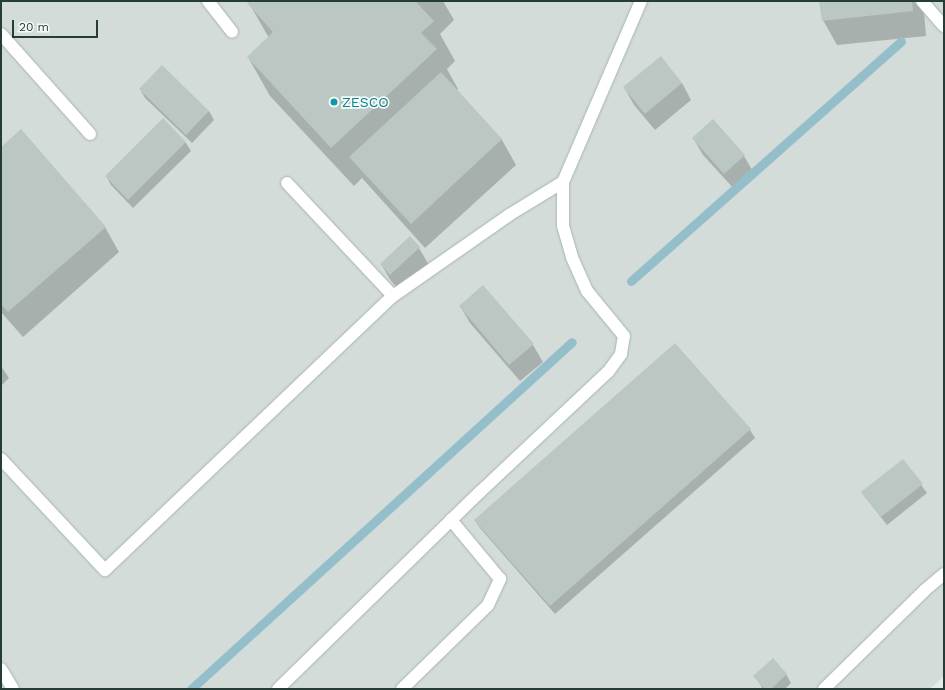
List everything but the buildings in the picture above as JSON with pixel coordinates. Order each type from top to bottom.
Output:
[{"type":"lane","points":[[208,1],[232,32]]},
{"type":"lane","points":[[278,689],[451,520],[608,372],[621,354],[624,336],[587,291],[572,256],[563,226],[563,182],[641,1]]},
{"type":"lane","points":[[922,1],[944,26]]},
{"type":"lane","points":[[1,34],[90,134]]},
{"type":"lane","points":[[1,459],[105,570],[393,296],[509,215],[563,182]]},
{"type":"lane","points":[[287,183],[393,296]]},
{"type":"lane","points":[[402,689],[488,605],[500,579],[451,520]]},
{"type":"lane","points":[[824,689],[925,590],[944,574]]},
{"type":"lane","points":[[1,669],[13,689]]},
{"type":"shaded area","points":[[1,1],[944,1],[944,676],[930,689],[1,689]]},
{"type":"waterway","points":[[631,281],[901,41]]},
{"type":"waterway","points":[[191,689],[572,342]]},
{"type":"place","name":"ZESCO","points":[[334,102]]}]
